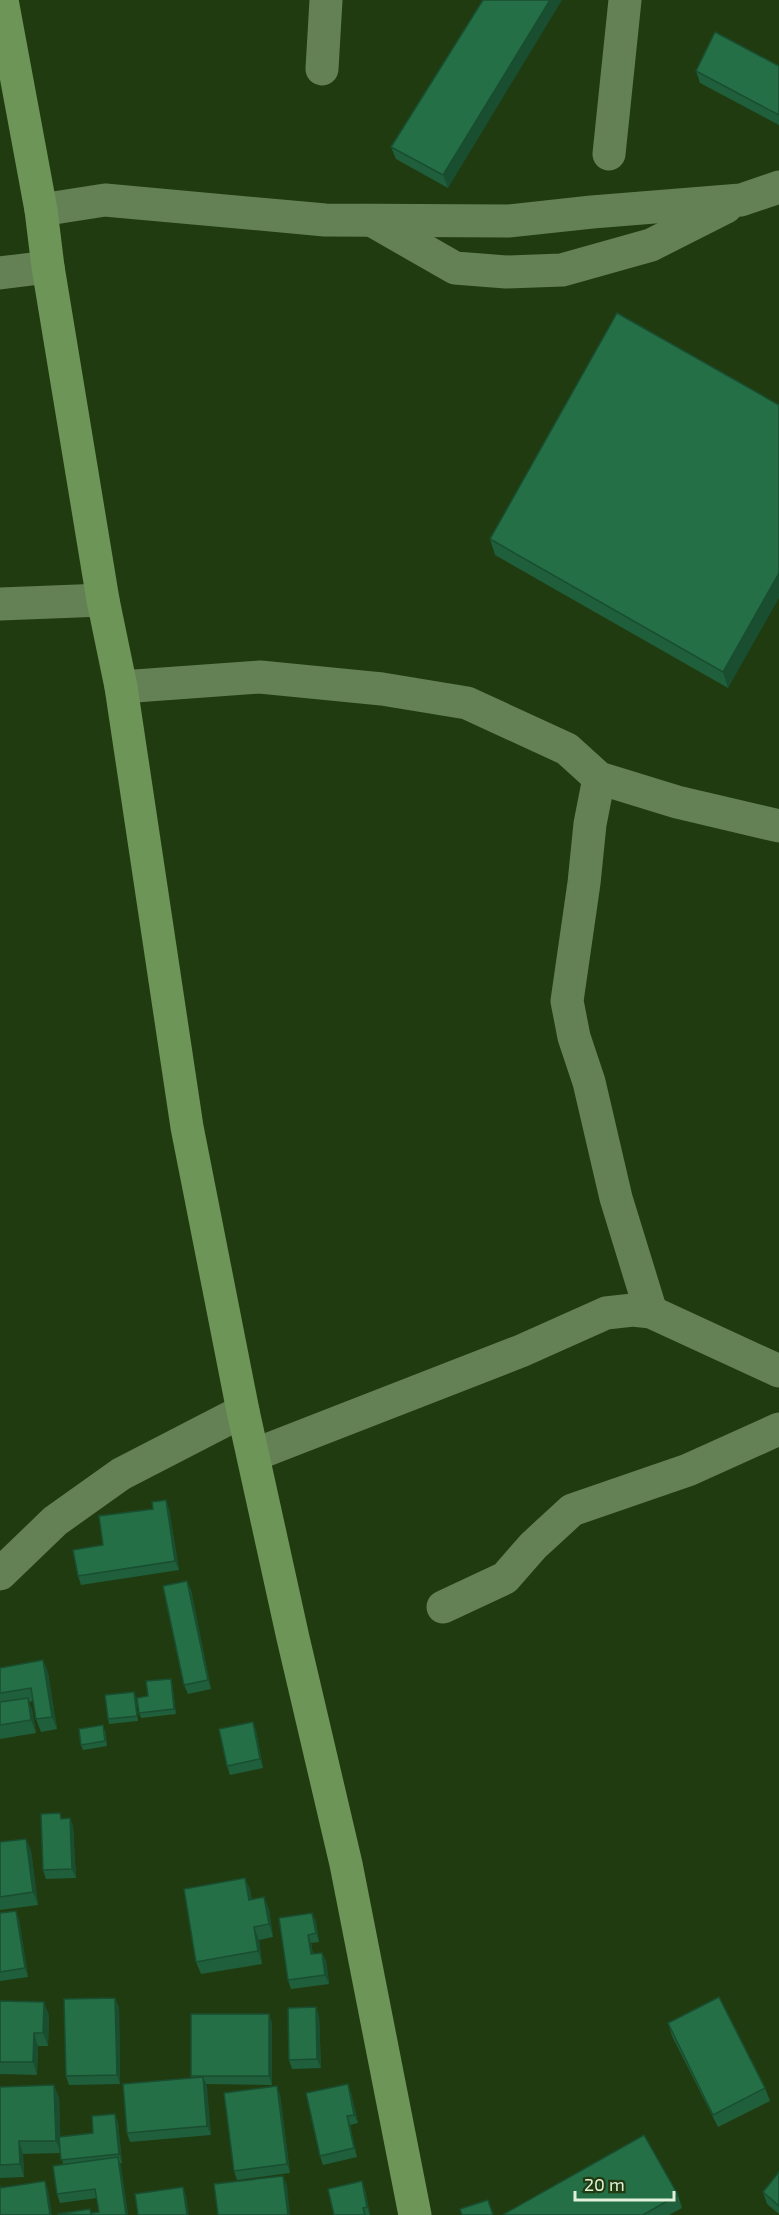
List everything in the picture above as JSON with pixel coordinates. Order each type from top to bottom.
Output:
[{"type":"main road","points":[[2,0],[41,210],[48,267],[103,600],[121,687],[187,1127],[243,1411],[346,1864],[415,2215]]},
{"type":"street","points":[[322,69],[326,0]]},
{"type":"street","points":[[609,154],[625,0]]},
{"type":"street","points":[[371,220],[455,268],[506,272],[562,270],[651,245],[741,200],[779,187]]},
{"type":"street","points":[[41,210],[105,200],[325,220],[508,221],[741,200]]},
{"type":"street","points":[[0,273],[48,267]]},
{"type":"street","points":[[0,604],[103,600]]},
{"type":"street","points":[[121,687],[260,677],[382,689],[467,703],[567,749],[599,778],[677,802],[779,826]]},
{"type":"street","points":[[599,778],[590,824],[567,1000],[574,1037],[589,1082],[616,1198],[651,1312]]},
{"type":"street","points":[[254,1455],[521,1351],[606,1313],[633,1310],[651,1312],[779,1371]]},
{"type":"street","points":[[0,1575],[55,1521],[121,1474],[243,1411]]},
{"type":"street","points":[[444,1607],[505,1578],[533,1546],[572,1510],[688,1470],[779,1428]]},
{"type":"building","points":[[483,0],[550,0],[443,175],[391,147]]},
{"type":"building","points":[[715,32],[779,66],[779,115],[696,71]]},
{"type":"building","points":[[617,313],[779,405],[779,573],[723,672],[490,539]]},
{"type":"building","points":[[166,1500],[175,1561],[78,1576],[73,1550],[103,1545],[99,1516],[153,1509],[152,1502]]},
{"type":"building","points":[[187,1581],[208,1680],[184,1685],[163,1586]]},
{"type":"building","points":[[43,1660],[52,1717],[36,1719],[31,1688],[0,1693],[0,1668]]},
{"type":"building","points":[[171,1679],[174,1709],[139,1713],[137,1698],[148,1696],[146,1681]]},
{"type":"building","points":[[134,1692],[137,1716],[108,1719],[105,1695]]},
{"type":"building","points":[[28,1698],[31,1720],[0,1725],[0,1702]]},
{"type":"building","points":[[253,1722],[260,1759],[227,1766],[219,1729]]},
{"type":"building","points":[[103,1725],[105,1741],[81,1745],[79,1729]]},
{"type":"building","points":[[60,1813],[61,1819],[70,1818],[72,1869],[43,1870],[41,1814]]},
{"type":"building","points":[[26,1839],[33,1892],[0,1897],[0,1842]]},
{"type":"building","points":[[245,1878],[249,1900],[264,1897],[269,1924],[254,1927],[258,1951],[196,1962],[184,1889]]},
{"type":"building","points":[[16,1911],[25,1968],[0,1972],[0,1913]]},
{"type":"building","points":[[312,1913],[316,1933],[308,1935],[311,1954],[322,1953],[325,1975],[288,1980],[279,1918]]},
{"type":"building","points":[[719,1997],[765,2088],[713,2115],[668,2023]]},
{"type":"building","points":[[115,1998],[117,2075],[66,2076],[64,1999]]},
{"type":"building","points":[[0,2001],[44,2002],[43,2033],[34,2033],[33,2062],[0,2062]]},
{"type":"building","points":[[316,2007],[317,2059],[289,2060],[288,2008]]},
{"type":"building","points":[[191,2014],[269,2014],[269,2076],[191,2076]]},
{"type":"building","points":[[203,2077],[207,2126],[127,2133],[123,2084]]},
{"type":"building","points":[[348,2084],[354,2115],[347,2116],[354,2148],[320,2156],[306,2093]]},
{"type":"building","points":[[54,2085],[56,2141],[19,2141],[20,2164],[0,2165],[0,2087]]},
{"type":"building","points":[[277,2086],[287,2164],[234,2171],[224,2093]]},
{"type":"building","points":[[115,2114],[119,2154],[61,2160],[59,2137],[93,2133],[92,2116]]},
{"type":"building","points":[[644,2135],[678,2195],[643,2215],[504,2214]]},
{"type":"building","points":[[118,2157],[126,2215],[92,2215],[91,2213],[99,2212],[95,2189],[57,2194],[53,2166]]},
{"type":"building","points":[[779,2172],[779,2206],[763,2192]]},
{"type":"building","points":[[283,2176],[288,2215],[218,2215],[214,2184]]},
{"type":"building","points":[[45,2181],[50,2215],[0,2215],[0,2188]]},
{"type":"building","points":[[362,2181],[367,2207],[363,2208],[365,2215],[334,2215],[328,2189]]},
{"type":"building","points":[[183,2187],[187,2215],[138,2215],[135,2194]]},
{"type":"building","points":[[488,2200],[493,2215],[462,2215],[460,2209]]},
{"type":"building","points":[[90,2209],[91,2215],[57,2214]]}]
